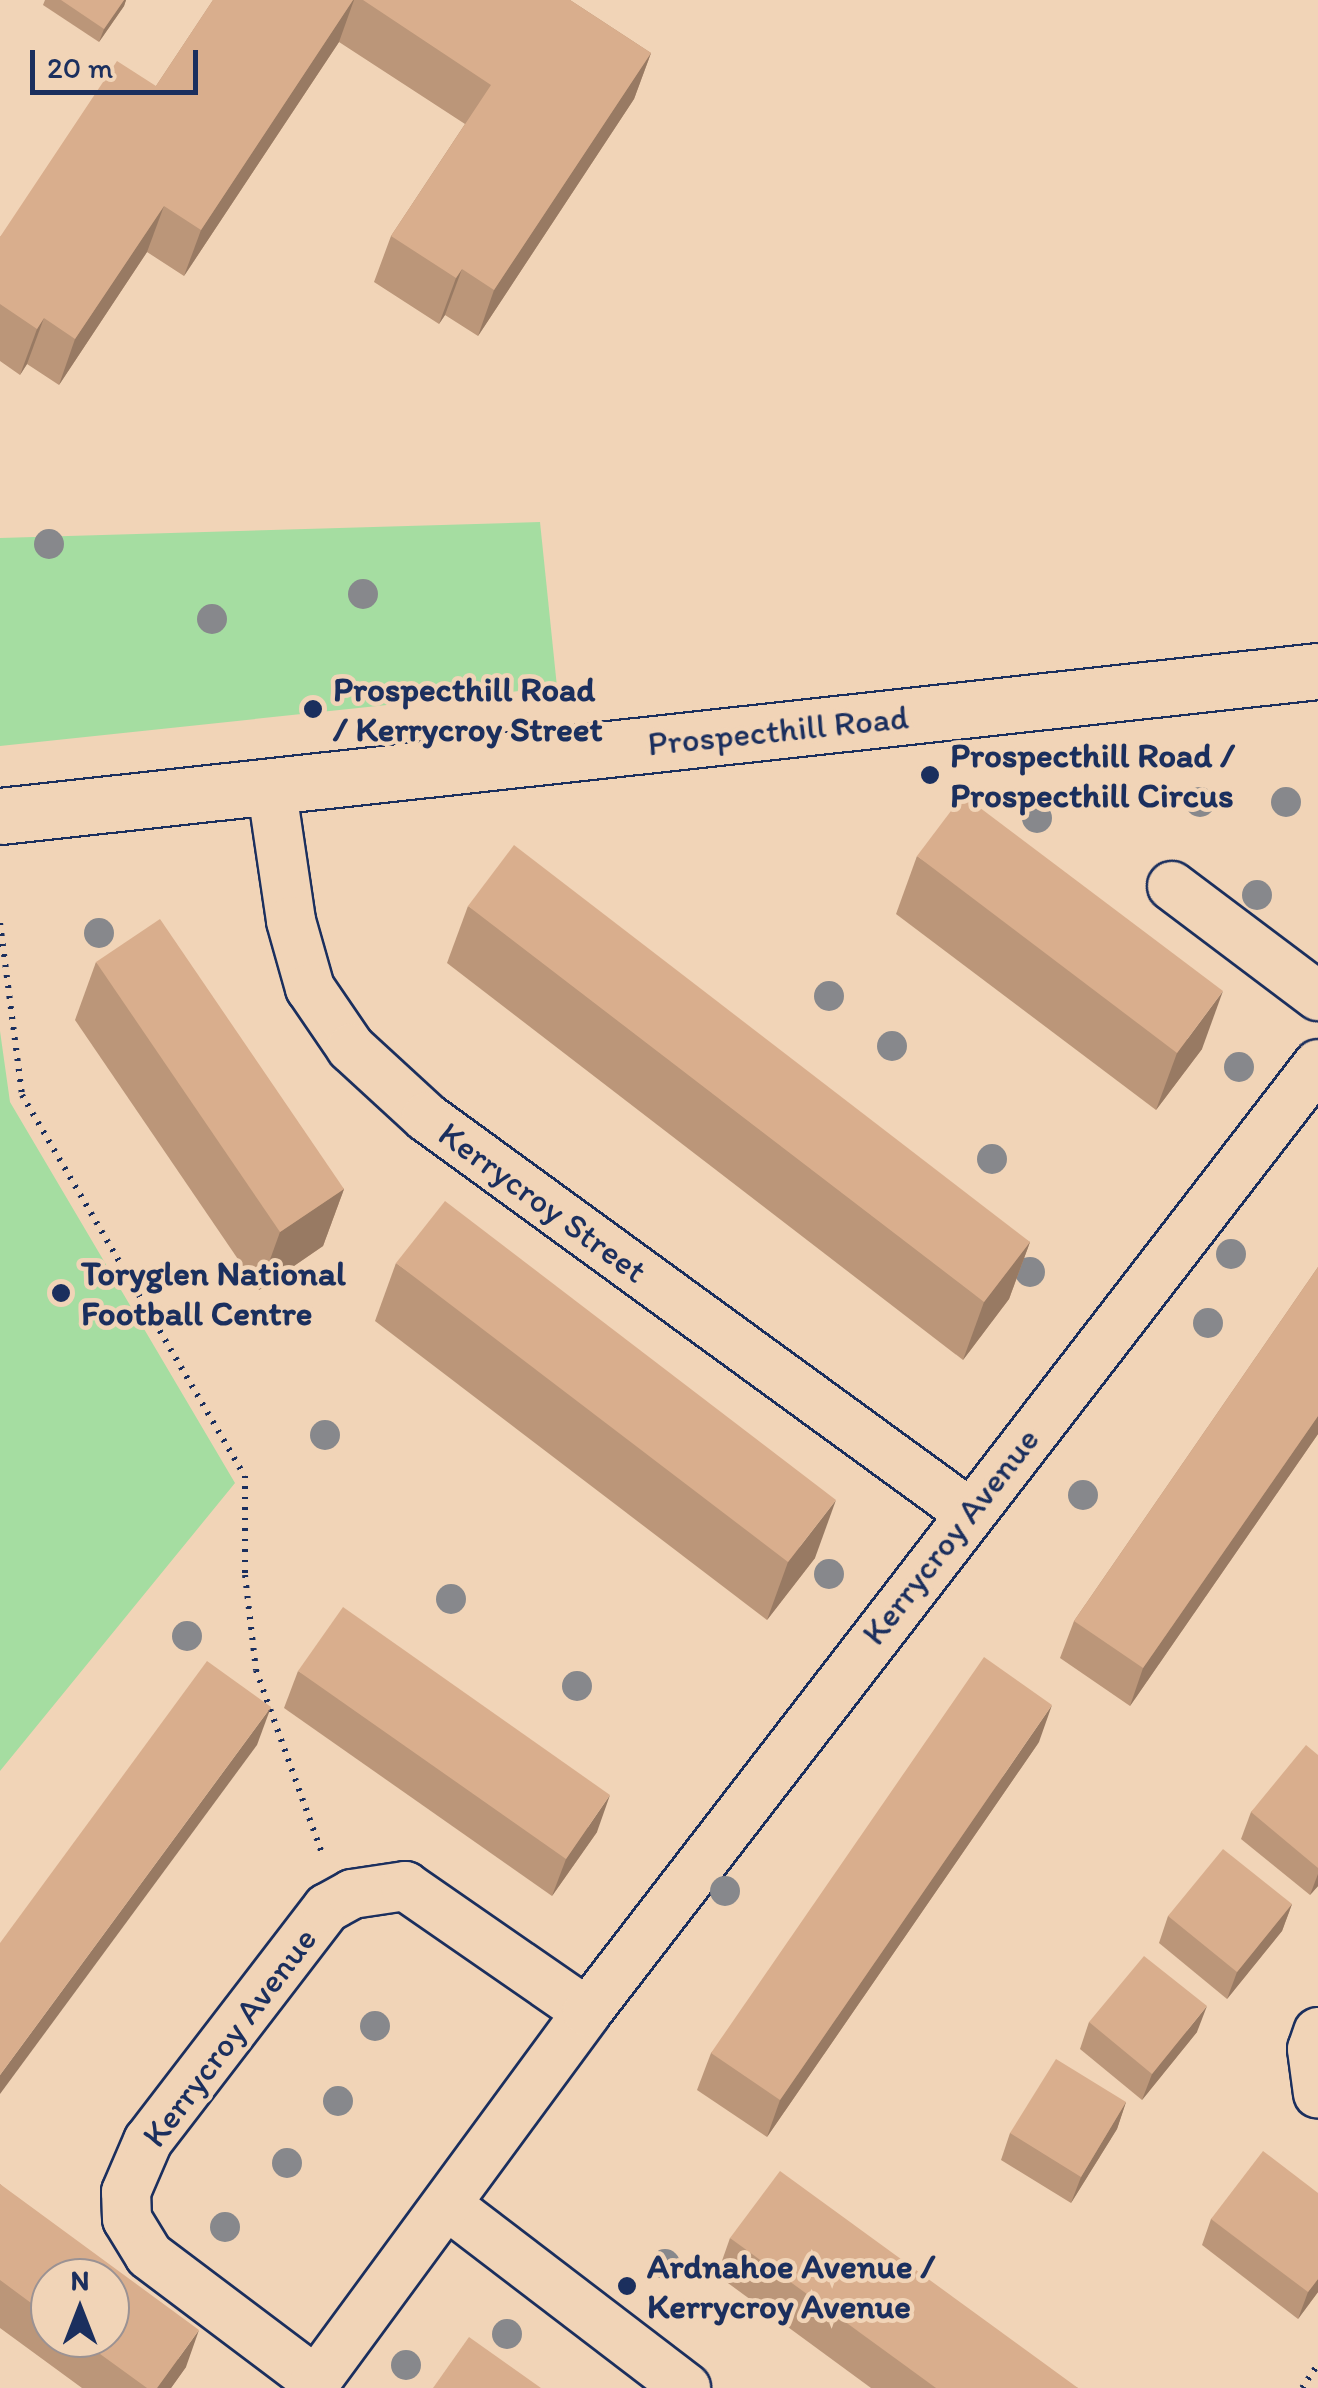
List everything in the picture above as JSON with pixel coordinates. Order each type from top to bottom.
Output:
[{"type":"main road","name":"Prospecthill Road","points":[[0,816],[1318,671]]},
{"type":"street","name":"Kerrycroy Street","points":[[271,785],[291,920],[310,988],[351,1048],[426,1117],[968,1512]]},
{"type":"street","points":[[1172,886],[1318,996]]},
{"type":"street","name":"Kerrycroy Avenue","points":[[587,2012],[405,1886],[339,1901],[327,1908],[148,2141],[126,2192],[127,2219],[149,2256],[314,2384],[587,2012],[968,1512],[1318,1064]]},
{"type":"street","points":[[1318,2032],[1312,2049],[1318,2094]]},
{"type":"street","points":[[447,2205],[686,2388]]},
{"type":"path","points":[[0,923],[22,1094],[245,1476],[245,1576],[256,1670],[339,1901]]},
{"type":"path","points":[[1302,2388],[1318,2364]]},
{"type":"green space","points":[[540,522],[557,687],[0,746],[0,538]]},
{"type":"green space","name":"Toryglen National Football Centre","points":[[0,1031],[10,1102],[235,1483],[0,1771]]},
{"type":"building","points":[[61,0],[124,0],[104,29]]},
{"type":"building","points":[[213,0],[353,0],[201,230],[164,206],[75,339],[44,318],[37,329],[0,304],[0,237],[117,61],[156,86]]},
{"type":"building","points":[[363,0],[570,0],[651,53],[494,290],[462,269],[456,278],[391,236],[491,85]]},
{"type":"building","points":[[963,795],[1223,991],[1177,1053],[917,856]]},
{"type":"building","points":[[514,845],[1030,1242],[984,1302],[468,906]]},
{"type":"building","points":[[160,919],[344,1189],[280,1232],[96,962]]},
{"type":"building","points":[[445,1201],[836,1500],[788,1562],[396,1263]]},
{"type":"building","points":[[1318,1267],[1318,1416],[1143,1668],[1074,1621]]},
{"type":"building","points":[[343,1607],[610,1795],[566,1859],[298,1671]]},
{"type":"building","points":[[984,1657],[1052,1705],[780,2100],[711,2053]]},
{"type":"building","points":[[207,1661],[271,1707],[0,2075],[0,1943]]},
{"type":"building","points":[[1306,1745],[1318,1755],[1318,1868],[1251,1812]]},
{"type":"building","points":[[1223,1849],[1292,1904],[1237,1972],[1168,1916]]},
{"type":"building","points":[[1144,1956],[1207,2006],[1152,2074],[1089,2022]]},
{"type":"building","points":[[1056,2059],[1126,2102],[1081,2177],[1010,2133]]},
{"type":"building","points":[[1263,2151],[1318,2193],[1318,2279],[1308,2292],[1211,2219]]},
{"type":"building","points":[[780,2171],[1078,2388],[936,2388],[730,2238]]},
{"type":"building","points":[[0,2184],[101,2258],[30,2258],[30,2302],[0,2280]]},
{"type":"building","points":[[130,2279],[199,2330],[157,2388],[147,2388],[106,2358],[130,2358]]},
{"type":"building","points":[[469,2337],[541,2388],[433,2388]]},
{"type":"place","name":"Prospecthill Road / Kerrycroy Street","points":[[313,709]]},
{"type":"place","name":"Prospecthill Road / Prospecthill Circus","points":[[930,775]]},
{"type":"place","name":"Toryglen National Football Centre","points":[[61,1293]]},
{"type":"place","name":"Ardnahoe Avenue / Kerrycroy Avenue","points":[[627,2286]]}]
